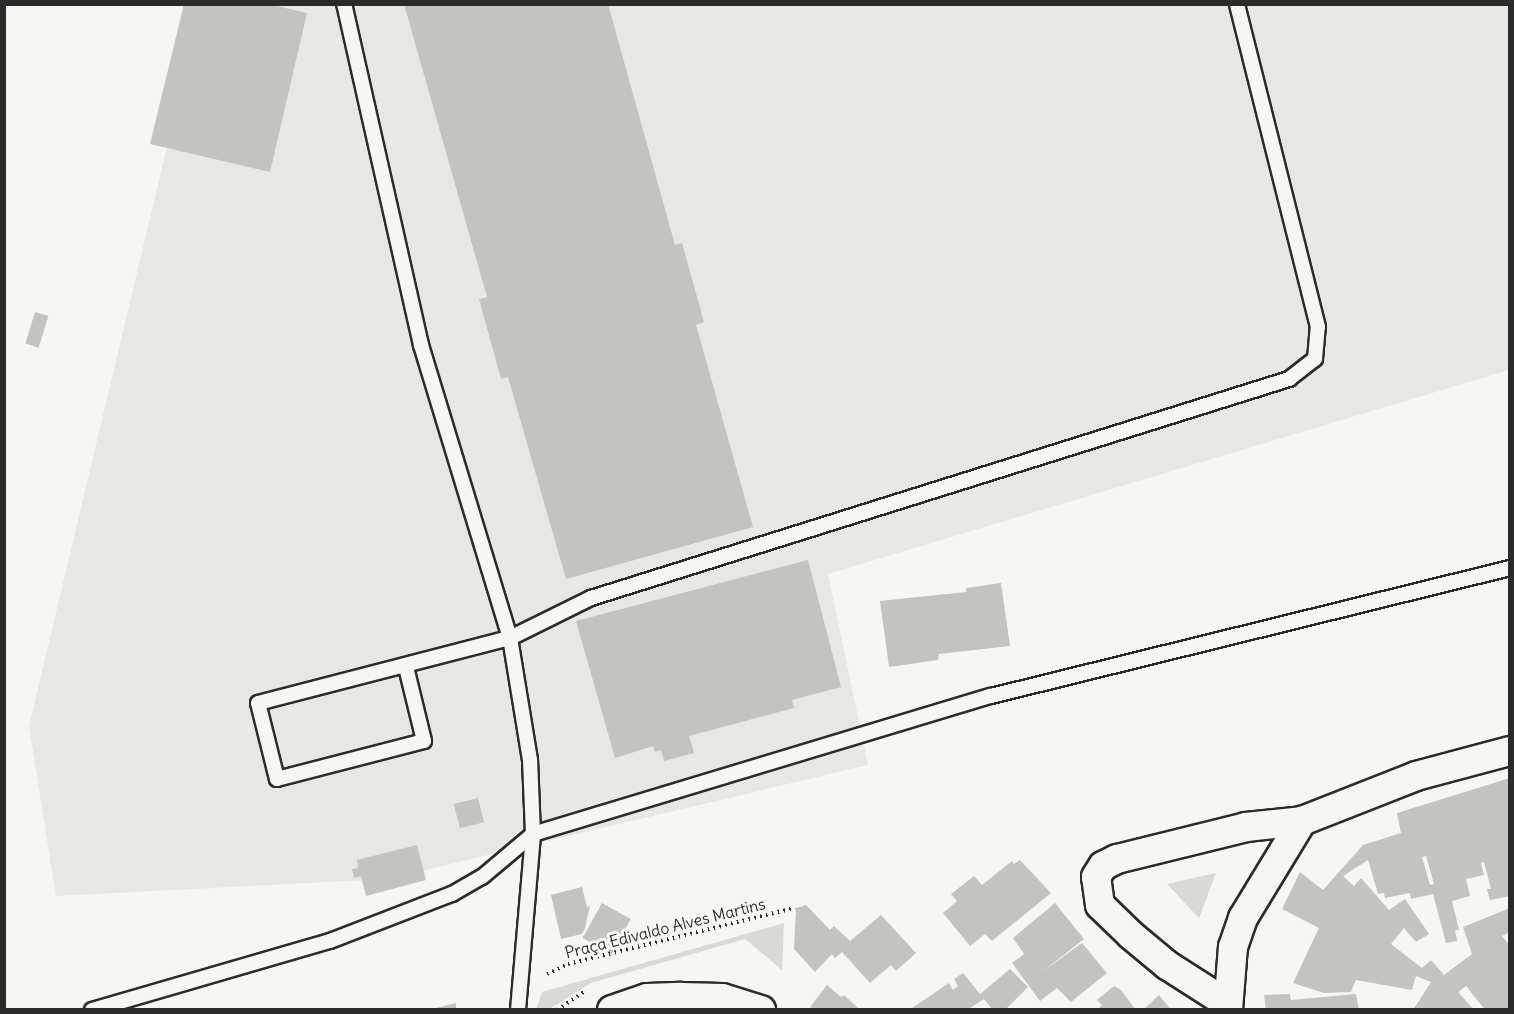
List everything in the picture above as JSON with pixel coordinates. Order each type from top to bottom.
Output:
[{"type":"street","points":[[1228,1007],[1167,964],[1131,935],[1100,905],[1096,877],[1103,866],[1117,859],[1246,827],[1302,821],[1416,776],[1509,751]]},
{"type":"street","points":[[1228,1007],[1233,947],[1243,918],[1302,821]]},
{"type":"street","points":[[612,1010],[647,998],[681,997],[722,998],[761,1010]]},
{"type":"lane","points":[[344,4],[421,345],[510,638],[530,760],[532,834],[518,1010]]},
{"type":"lane","points":[[406,667],[424,741],[277,779],[258,704],[510,638],[591,598],[1289,379],[1315,359],[1318,327],[1237,4]]},
{"type":"lane","points":[[92,1010],[330,941],[452,894],[482,877],[532,834],[991,696],[1509,568]]},
{"type":"path","name":"Praça Edivaldo Alves Martins","points":[[545,975],[568,964],[795,908]]},
{"type":"shaded area","points":[[204,5],[1509,5],[1509,370],[828,574],[868,765],[387,879],[56,896],[29,726],[187,63]]},
{"type":"shaded area","points":[[1216,873],[1199,918],[1167,884]]},
{"type":"shaded area","points":[[784,923],[782,970],[745,939],[591,983],[549,1009],[536,1009],[542,992]]},
{"type":"building","points":[[184,4],[268,4],[307,13],[270,172],[150,144]]},
{"type":"building","points":[[404,4],[608,4],[675,245],[682,243],[704,322],[696,325],[753,527],[566,579],[508,377],[501,379],[479,299],[487,297]]},
{"type":"building","points":[[35,312],[48,316],[39,348],[25,344]]},
{"type":"building","points":[[808,560],[841,687],[792,700],[794,708],[689,736],[694,753],[664,761],[661,750],[655,752],[653,746],[615,758],[576,621]]},
{"type":"building","points":[[1001,583],[1010,646],[939,654],[938,660],[889,667],[880,601],[966,592],[966,588]]},
{"type":"building","points":[[1510,778],[1510,896],[1490,900],[1487,889],[1491,889],[1484,862],[1481,863],[1484,875],[1466,879],[1470,896],[1452,901],[1459,930],[1455,930],[1457,941],[1446,943],[1433,894],[1411,899],[1410,893],[1385,898],[1384,893],[1378,894],[1368,860],[1343,876],[1354,886],[1361,878],[1389,910],[1405,899],[1429,934],[1416,942],[1404,928],[1391,944],[1422,968],[1431,960],[1444,975],[1472,954],[1463,927],[1510,908],[1510,932],[1502,936],[1510,946],[1510,1010],[1485,1010],[1466,986],[1458,992],[1474,1010],[1413,1010],[1431,982],[1416,976],[1412,990],[1356,980],[1351,992],[1324,993],[1293,983],[1319,928],[1282,909],[1300,872],[1323,890],[1363,845],[1401,833],[1397,813]],"holes":[[[1426,856],[1434,884],[1430,885],[1422,857]]]},
{"type":"building","points":[[478,798],[484,822],[460,828],[454,804]]},
{"type":"building","points":[[417,845],[426,880],[366,896],[361,876],[354,878],[352,869],[358,868],[357,860]]},
{"type":"building","points":[[1020,860],[1051,893],[992,941],[985,934],[970,946],[943,913],[957,901],[951,894],[974,876],[982,885],[1012,861],[1014,864]]},
{"type":"building","points":[[582,887],[587,907],[590,906],[585,928],[582,934],[561,939],[551,895]]},
{"type":"building","points":[[602,903],[631,919],[611,954],[583,938]]},
{"type":"building","points":[[1055,903],[1084,939],[1042,972],[1082,943],[1107,973],[1071,1002],[1057,988],[1040,1001],[1012,963],[1024,954],[1013,938]]},
{"type":"building","points":[[806,905],[830,930],[834,926],[850,941],[881,915],[916,953],[896,971],[891,965],[870,983],[842,952],[835,958],[832,954],[815,972],[794,949],[796,908]]},
{"type":"building","points":[[1010,969],[1028,987],[1005,1010],[993,1010],[984,999],[967,1010],[909,1010],[949,983],[953,990],[958,986],[954,979],[963,973],[980,994]]},
{"type":"building","points":[[827,985],[841,997],[844,995],[860,1010],[813,1010],[810,1007]]},
{"type":"building","points":[[1114,986],[1121,990],[1136,1010],[1097,1010],[1102,1005],[1097,1000]]},
{"type":"building","points":[[1290,994],[1291,1000],[1356,994],[1359,1010],[1266,1010],[1264,995]]},
{"type":"building","points":[[1159,995],[1171,1010],[1143,1010]]},
{"type":"building","points":[[456,1003],[456,1010],[432,1010],[432,1009]]}]
